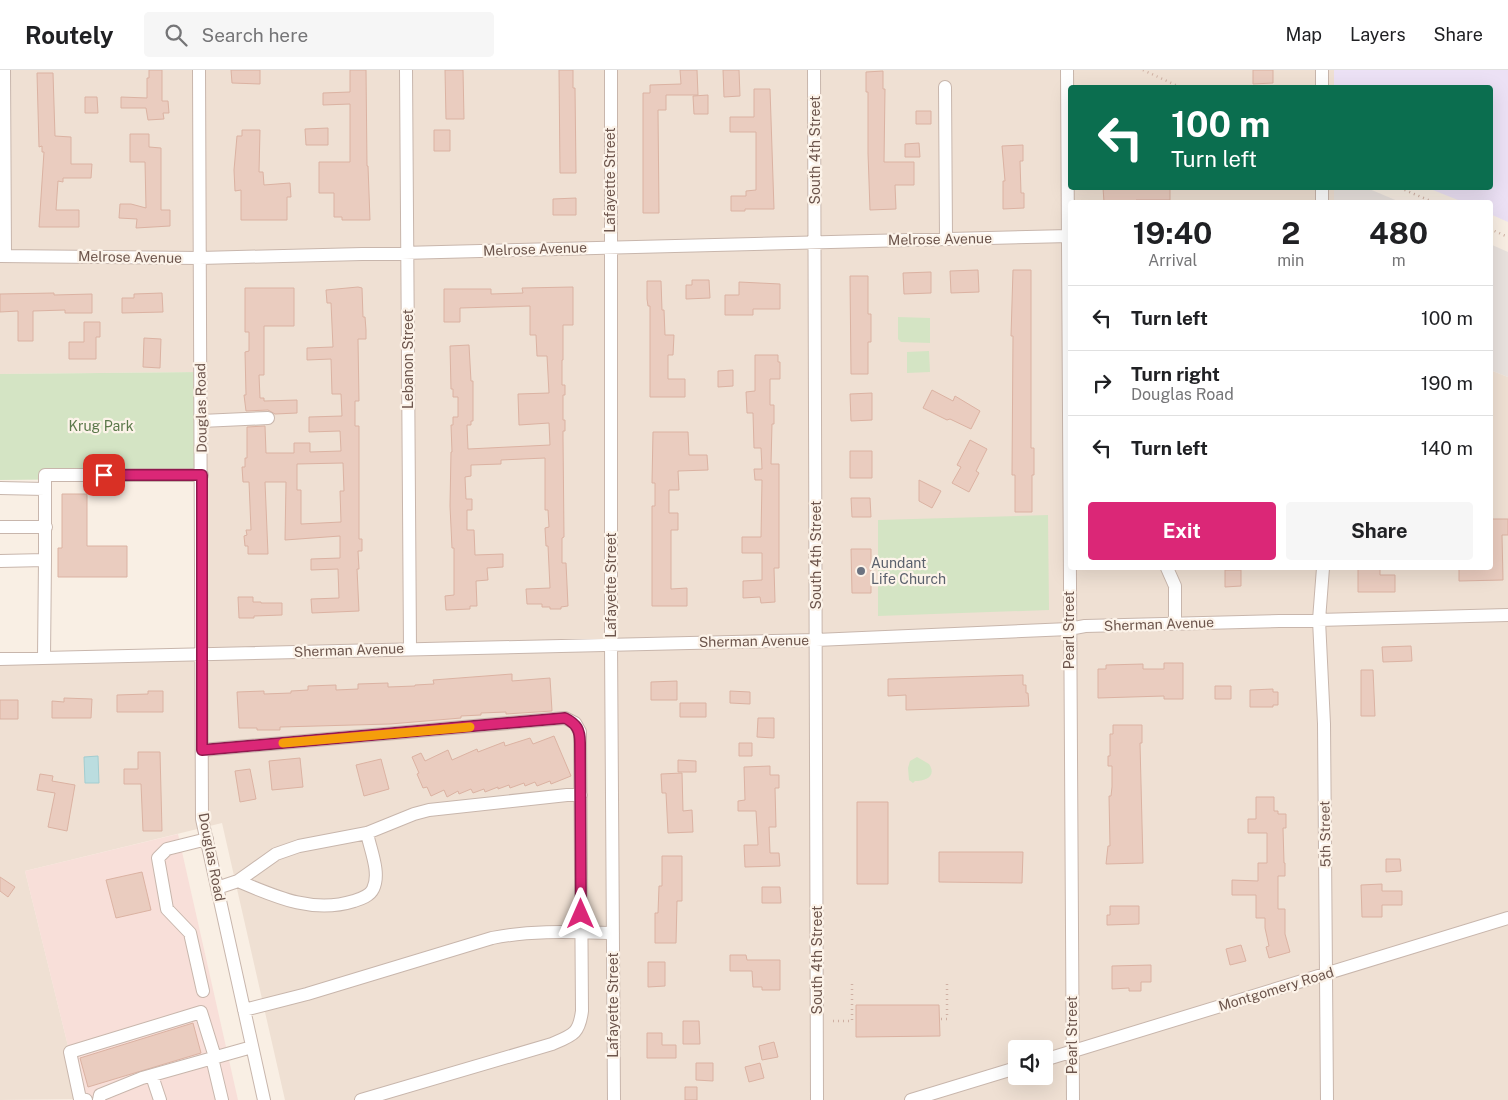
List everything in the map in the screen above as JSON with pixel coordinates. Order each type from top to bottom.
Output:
[{"type":"street","points":[[3,255],[4,70]]},
{"type":"street","name":"Douglas Road","points":[[199,70],[202,819],[264,1100]]},
{"type":"street","name":"Lebanon Street","points":[[406,70],[410,648]]},
{"type":"street","name":"Lafayette Street","points":[[610,70],[614,1100]]},
{"type":"street","name":"South 4th Street","points":[[814,70],[817,1100]]},
{"type":"street","name":"Pearl Street","points":[[1068,70],[1068,85]]},
{"type":"street","points":[[1322,70],[1322,85]]},
{"type":"street","points":[[945,87],[946,239]]},
{"type":"street","name":"Melrose Avenue","points":[[3,255],[200,258],[1068,236]]},
{"type":"street","points":[[201,421],[268,418]]},
{"type":"street","points":[[44,657],[45,475],[202,475]]},
{"type":"street","points":[[0,488],[45,489]]},
{"type":"street","points":[[0,527],[46,527]]},
{"type":"street","points":[[0,561],[45,560]]},
{"type":"street","name":"Pearl Street","points":[[1069,570],[1073,1100]]},
{"type":"street","points":[[1168,570],[1175,586],[1175,623]]},
{"type":"street","name":"5th Street","points":[[1323,570],[1319,620],[1324,724],[1327,1100]]},
{"type":"street","name":"Sherman Avenue","points":[[0,659],[816,640],[1069,629],[1085,626],[1508,615]]},
{"type":"street","points":[[202,750],[565,718],[575,723],[580,732],[582,1011],[580,1025],[574,1035],[552,1044],[361,1100]]},
{"type":"street","points":[[217,888],[238,881],[276,854],[299,846],[367,832],[429,810],[581,795]]},
{"type":"street","points":[[238,881],[273,895],[307,905],[327,906],[364,898],[373,890],[376,876],[367,832]]},
{"type":"street","points":[[203,991],[190,933],[167,909],[158,858],[167,849],[207,839]]},
{"type":"street","name":"Montgomery Road","points":[[1053,1057],[1508,918]]},
{"type":"street","points":[[244,1010],[307,994],[492,938],[512,934],[548,932],[613,933]]},
{"type":"street","points":[[81,1100],[70,1052],[201,1012],[222,1100]]},
{"type":"street","points":[[99,1100],[100,1096],[119,1087],[252,1047]]},
{"type":"street","points":[[911,1100],[1008,1070]]},
{"type":"street","points":[[152,1076],[160,1100]]},
{"type":"path","points":[[1144,70],[1176,85]]},
{"type":"path","points":[[1405,190],[1428,200]]},
{"type":"path","points":[[1493,230],[1508,237]]},
{"type":"path","points":[[941,1019],[947,1019],[947,982]]},
{"type":"path","points":[[833,1020],[852,1021],[852,983]]},
{"type":"shaded area","points":[[0,70],[1334,70],[1334,85],[1068,85],[1068,190],[1334,190],[1334,200],[1068,200],[1068,570],[1493,570],[1493,371],[1508,377],[1508,1100],[285,1100],[222,823],[25,871],[81,1099],[0,1100],[0,661],[198,657],[200,372],[0,374]]},
{"type":"shaded area","points":[[1334,70],[1508,70],[1508,222],[1493,215],[1493,200],[1458,200],[1433,190],[1493,190],[1493,85],[1334,85]]},
{"type":"shaded area","points":[[1334,190],[1372,190],[1395,200],[1334,200]]},
{"type":"shaded area","points":[[1493,245],[1508,252],[1508,377],[1493,371]]},
{"type":"shaded area","points":[[178,834],[238,1100],[79,1100],[81,1099],[25,871]]},
{"type":"green space","points":[[898,317],[930,318],[930,343],[901,342],[898,339]]},
{"type":"green space","points":[[929,351],[930,372],[907,373],[907,352]]},
{"type":"green space","name":"Krug Park","points":[[200,372],[201,478],[0,480],[0,374]]},
{"type":"green space","points":[[1048,515],[1049,610],[878,616],[878,520]]},
{"type":"green space","points":[[917,757],[929,764],[932,772],[926,779],[913,783],[909,780],[908,768],[910,761]]},
{"type":"water","points":[[98,756],[99,783],[85,783],[84,757]]},
{"type":"building","points":[[149,70],[162,70],[162,101],[168,101],[169,113],[163,113],[164,119],[148,120],[146,108],[121,108],[121,97],[147,98]]},
{"type":"building","points":[[231,70],[260,70],[260,84],[232,83]]},
{"type":"building","points":[[350,70],[366,70],[367,166],[370,220],[342,220],[342,217],[334,217],[334,193],[319,193],[319,162],[350,162],[350,104],[323,105],[323,93],[350,92]]},
{"type":"building","points":[[445,70],[463,70],[464,119],[446,119]]},
{"type":"building","points":[[559,70],[573,70],[576,173],[560,173]]},
{"type":"building","points":[[680,70],[697,70],[698,95],[666,95],[666,110],[658,110],[659,213],[643,213],[643,93],[650,93],[650,85],[681,84]]},
{"type":"building","points":[[723,70],[739,70],[740,96],[724,97]]},
{"type":"building","points":[[1253,70],[1273,70],[1273,83],[1253,84]]},
{"type":"building","points":[[883,71],[883,89],[885,89],[884,162],[914,162],[914,185],[895,185],[896,209],[870,210],[866,72]]},
{"type":"building","points":[[37,73],[53,73],[55,136],[71,137],[71,164],[92,164],[91,178],[63,178],[63,182],[58,181],[56,210],[79,210],[79,227],[39,227],[44,152],[42,152],[42,146],[39,147]]},
{"type":"building","points":[[754,89],[770,89],[774,209],[731,211],[731,196],[746,196],[746,191],[756,190],[756,132],[730,132],[730,117],[754,117]]},
{"type":"building","points":[[708,95],[708,114],[694,114],[693,96]]},
{"type":"building","points":[[85,97],[97,97],[98,113],[85,113]]},
{"type":"building","points":[[916,111],[931,111],[931,124],[916,124]]},
{"type":"building","points":[[328,128],[328,145],[306,145],[305,129]]},
{"type":"building","points":[[242,130],[260,130],[259,172],[263,172],[264,185],[290,183],[291,197],[287,197],[287,220],[241,220],[241,190],[235,191],[234,170],[237,136],[242,136]]},
{"type":"building","points":[[434,130],[450,130],[450,151],[434,151]]},
{"type":"building","points":[[130,134],[149,134],[149,147],[161,148],[161,210],[170,210],[170,226],[136,228],[137,219],[119,218],[120,204],[131,204],[146,208],[145,162],[130,162]]},
{"type":"building","points":[[919,143],[920,157],[905,157],[905,144]]},
{"type":"building","points":[[1023,145],[1023,161],[1020,161],[1021,193],[1024,193],[1024,208],[1003,209],[1003,181],[1005,181],[1002,146]]},
{"type":"building","points":[[1103,190],[1170,190],[1170,200],[1104,200]]},
{"type":"building","points":[[576,198],[576,215],[553,215],[553,199]]},
{"type":"building","points":[[978,270],[979,292],[951,293],[950,271]]},
{"type":"building","points":[[1013,270],[1031,270],[1031,448],[1034,448],[1032,512],[1015,512],[1015,475],[1012,475],[1013,336],[1011,336]]},
{"type":"building","points":[[931,272],[931,293],[904,294],[903,273]]},
{"type":"building","points":[[850,276],[868,276],[868,314],[871,314],[871,342],[868,342],[868,374],[851,374]]},
{"type":"building","points":[[692,280],[709,280],[710,298],[686,299],[686,285],[692,285]]},
{"type":"building","points":[[647,281],[661,281],[665,335],[674,335],[673,355],[668,355],[668,379],[685,379],[685,397],[650,397],[650,306],[648,306],[647,299]]},
{"type":"building","points":[[739,282],[780,284],[780,309],[753,309],[753,315],[725,315],[725,295],[739,295]]},
{"type":"building","points":[[573,287],[573,325],[563,325],[562,360],[562,385],[565,385],[563,420],[565,420],[565,431],[563,431],[564,537],[562,538],[562,563],[566,563],[568,606],[561,607],[561,609],[550,609],[550,607],[542,607],[542,604],[527,604],[526,589],[550,588],[545,528],[549,527],[548,510],[545,510],[545,458],[501,460],[501,464],[471,465],[471,476],[465,477],[466,499],[472,499],[472,510],[467,510],[467,530],[474,530],[475,555],[503,554],[503,567],[487,568],[488,580],[476,581],[477,606],[470,606],[470,609],[446,610],[445,596],[454,595],[454,548],[452,548],[450,506],[451,425],[453,425],[453,417],[458,417],[458,397],[453,397],[453,389],[451,389],[450,346],[469,345],[471,381],[473,381],[473,421],[471,421],[471,425],[467,425],[468,449],[550,445],[549,423],[519,425],[518,394],[549,393],[547,356],[537,356],[536,335],[530,335],[530,306],[460,308],[460,322],[444,322],[444,289],[491,289],[491,294],[523,293],[522,288]]},
{"type":"building","points":[[245,288],[294,288],[294,326],[264,326],[264,375],[259,375],[260,398],[264,398],[264,401],[297,400],[297,413],[275,414],[268,410],[246,411],[244,395],[246,395],[245,352],[249,351],[249,332],[245,332]]},
{"type":"building","points":[[362,288],[366,339],[358,339],[359,401],[355,401],[355,426],[359,426],[359,539],[362,539],[362,551],[358,551],[359,569],[357,569],[359,611],[312,613],[311,599],[339,598],[338,569],[311,570],[311,559],[340,558],[340,536],[285,540],[286,482],[265,482],[268,554],[248,554],[248,546],[245,546],[244,536],[247,535],[246,530],[251,530],[249,482],[243,482],[242,467],[245,467],[245,458],[247,458],[247,427],[265,426],[266,453],[294,453],[294,443],[310,443],[310,452],[341,451],[340,431],[309,432],[309,417],[342,416],[341,394],[332,394],[331,359],[307,360],[307,348],[333,347],[331,303],[327,303],[326,290]],"holes":[[[343,463],[344,491],[340,491],[341,522],[301,524],[301,490],[297,490],[297,464]]]},
{"type":"building","points":[[54,293],[54,295],[92,294],[92,313],[65,313],[65,310],[33,311],[33,341],[18,341],[18,311],[0,312],[0,294]]},
{"type":"building","points":[[162,293],[163,312],[122,313],[122,298],[134,298],[134,294]]},
{"type":"building","points":[[84,322],[100,322],[100,337],[96,337],[96,359],[69,359],[69,342],[84,342]]},
{"type":"building","points":[[144,338],[161,339],[160,368],[143,367]]},
{"type":"building","points":[[755,355],[778,355],[778,362],[780,362],[780,379],[770,379],[770,405],[774,405],[771,464],[779,464],[779,568],[774,568],[775,602],[761,603],[760,597],[743,598],[743,581],[762,580],[762,553],[742,553],[742,537],[761,537],[762,480],[755,480],[754,469],[762,469],[761,448],[754,448],[753,413],[747,413],[746,392],[755,391]]},
{"type":"building","points":[[733,370],[733,386],[718,387],[718,371]]},
{"type":"building","points":[[932,390],[953,401],[955,396],[980,411],[971,429],[923,408]]},
{"type":"building","points":[[872,393],[872,420],[851,421],[850,394]]},
{"type":"building","points":[[653,432],[688,432],[689,455],[707,455],[708,470],[678,471],[679,490],[669,490],[669,513],[678,513],[678,530],[671,530],[671,589],[687,588],[687,606],[652,606],[652,506],[655,506],[655,483],[652,483]]},
{"type":"building","points":[[970,440],[987,449],[976,471],[979,473],[969,492],[952,483],[961,467],[957,465]]},
{"type":"building","points":[[850,451],[872,451],[872,478],[850,478]]},
{"type":"building","points":[[919,480],[941,491],[932,508],[919,501]]},
{"type":"building","points":[[62,494],[87,494],[87,546],[127,546],[127,577],[58,577],[58,548],[62,548]]},
{"type":"building","points":[[851,498],[870,498],[871,517],[852,517]]},
{"type":"building","points":[[1493,519],[1508,519],[1508,535],[1502,535],[1503,580],[1459,581],[1459,570],[1493,570]]},
{"type":"building","name":"Aundant Life Church","points":[[851,549],[871,549],[871,593],[852,593]]},
{"type":"building","points":[[1225,570],[1241,570],[1241,586],[1225,587]]},
{"type":"building","points":[[1358,570],[1380,570],[1380,575],[1395,575],[1395,592],[1358,592]]},
{"type":"building","points":[[238,597],[253,597],[253,602],[282,603],[282,615],[239,618]]},
{"type":"building","points":[[1411,646],[1412,661],[1383,662],[1382,647]]},
{"type":"building","points":[[1164,663],[1183,663],[1183,699],[1164,699],[1164,696],[1098,698],[1098,669],[1106,669],[1106,665],[1143,664],[1143,669],[1164,669]]},
{"type":"building","points":[[1361,670],[1373,670],[1375,716],[1361,716]]},
{"type":"building","points":[[512,674],[512,681],[550,678],[552,711],[506,714],[506,712],[481,713],[481,715],[461,716],[461,718],[390,724],[280,727],[280,730],[239,728],[237,692],[291,693],[291,691],[308,690],[308,686],[336,685],[336,690],[358,689],[358,684],[388,683],[388,687],[415,686],[434,684],[433,680]]},
{"type":"building","points":[[1023,675],[1023,685],[1026,685],[1029,706],[906,710],[906,695],[888,696],[888,679]]},
{"type":"building","points":[[677,681],[677,700],[651,700],[651,682]]},
{"type":"building","points":[[1215,686],[1231,686],[1231,699],[1215,699]]},
{"type":"building","points":[[1273,689],[1273,692],[1278,692],[1278,705],[1273,705],[1273,707],[1250,707],[1250,690]]},
{"type":"building","points":[[148,691],[163,691],[163,712],[117,712],[117,695],[148,694]]},
{"type":"building","points":[[730,691],[750,692],[750,704],[730,703]]},
{"type":"building","points":[[64,698],[92,699],[91,718],[52,718],[52,701],[64,702]]},
{"type":"building","points":[[0,700],[18,700],[18,719],[0,719]]},
{"type":"building","points":[[680,703],[706,703],[706,717],[680,717]]},
{"type":"building","points":[[758,718],[774,718],[774,738],[757,737]]},
{"type":"building","points":[[1113,725],[1142,725],[1142,743],[1140,743],[1143,863],[1106,864],[1108,846],[1110,846],[1109,796],[1111,796],[1112,787],[1112,766],[1108,766],[1108,756],[1110,756],[1110,734],[1113,734]]},
{"type":"building","points":[[554,736],[571,776],[551,784],[550,781],[537,786],[535,782],[525,786],[524,783],[510,788],[509,785],[485,792],[484,789],[473,793],[471,789],[459,794],[458,791],[447,797],[444,790],[431,796],[427,787],[423,788],[412,757],[421,753],[425,761],[448,750],[452,760],[477,749],[478,752],[504,742],[505,746],[530,738],[533,744]]},
{"type":"building","points":[[739,743],[752,743],[752,756],[739,756]]},
{"type":"building","points":[[138,752],[160,752],[162,831],[143,831],[141,784],[124,784],[124,769],[138,769]]},
{"type":"building","points":[[300,758],[303,787],[272,790],[269,761]]},
{"type":"building","points":[[381,759],[389,789],[364,796],[356,765]]},
{"type":"building","points":[[678,760],[696,761],[696,772],[678,772]]},
{"type":"building","points":[[770,766],[770,775],[779,775],[779,788],[775,788],[776,827],[769,827],[770,853],[779,853],[780,866],[745,867],[744,845],[758,845],[756,811],[738,811],[738,801],[745,800],[744,767]]},
{"type":"building","points":[[250,769],[256,799],[240,802],[235,771]]},
{"type":"building","points":[[682,773],[683,811],[692,810],[693,832],[668,833],[666,793],[662,793],[661,774]]},
{"type":"building","points":[[40,774],[53,776],[52,781],[75,785],[67,831],[48,827],[55,793],[37,790]]},
{"type":"building","points":[[1256,797],[1274,797],[1274,811],[1278,811],[1278,814],[1286,814],[1286,828],[1283,828],[1285,876],[1278,876],[1278,909],[1285,909],[1285,934],[1290,952],[1269,958],[1266,947],[1269,946],[1265,918],[1256,918],[1256,895],[1232,895],[1232,880],[1258,881],[1258,863],[1267,863],[1267,833],[1248,833],[1248,819],[1256,819]]},
{"type":"building","points":[[857,802],[888,802],[888,884],[857,884]]},
{"type":"building","points":[[939,852],[1023,852],[1022,883],[939,882]]},
{"type":"building","points":[[662,856],[682,856],[682,901],[677,901],[676,943],[655,943],[655,913],[658,913],[659,886],[662,886]]},
{"type":"building","points":[[1386,859],[1400,859],[1401,871],[1386,872]]},
{"type":"building","points":[[142,872],[151,910],[116,918],[106,880]]},
{"type":"building","points":[[0,877],[15,887],[8,897],[0,891]]},
{"type":"building","points":[[1382,884],[1382,891],[1402,891],[1402,905],[1382,905],[1382,917],[1362,917],[1361,885]]},
{"type":"building","points":[[762,887],[780,887],[781,903],[762,903]]},
{"type":"building","points":[[1110,906],[1139,906],[1139,924],[1107,925],[1107,915],[1110,915]]},
{"type":"building","points":[[1241,945],[1246,961],[1230,965],[1226,949]]},
{"type":"building","points":[[730,955],[746,955],[747,960],[780,960],[780,990],[762,990],[762,987],[753,987],[752,971],[730,971]]},
{"type":"building","points":[[648,962],[665,962],[665,986],[648,987]]},
{"type":"building","points":[[1151,965],[1151,982],[1141,982],[1141,991],[1129,991],[1129,988],[1112,989],[1112,966]]},
{"type":"building","points":[[856,1005],[939,1005],[940,1036],[856,1037]]},
{"type":"building","points":[[683,1021],[699,1021],[700,1044],[683,1044]]},
{"type":"building","points":[[193,1023],[201,1053],[88,1087],[80,1058]]},
{"type":"building","points":[[647,1033],[662,1033],[662,1045],[676,1045],[676,1058],[647,1058]]},
{"type":"building","points":[[774,1042],[778,1057],[762,1060],[759,1046]]},
{"type":"building","points":[[696,1063],[713,1063],[713,1081],[696,1080]]},
{"type":"building","points":[[760,1063],[764,1078],[749,1082],[745,1067]]},
{"type":"building","points":[[685,1087],[697,1087],[697,1100],[685,1100]]},
{"type":"slow traffic","points":[[283,743],[470,727]]},
{"type":"place","name":"Aundant Life Church","points":[[861,571]]},
{"type":"route","points":[[104,475],[202,475],[202,750],[565,718],[575,723],[580,732],[581,914]]}]
